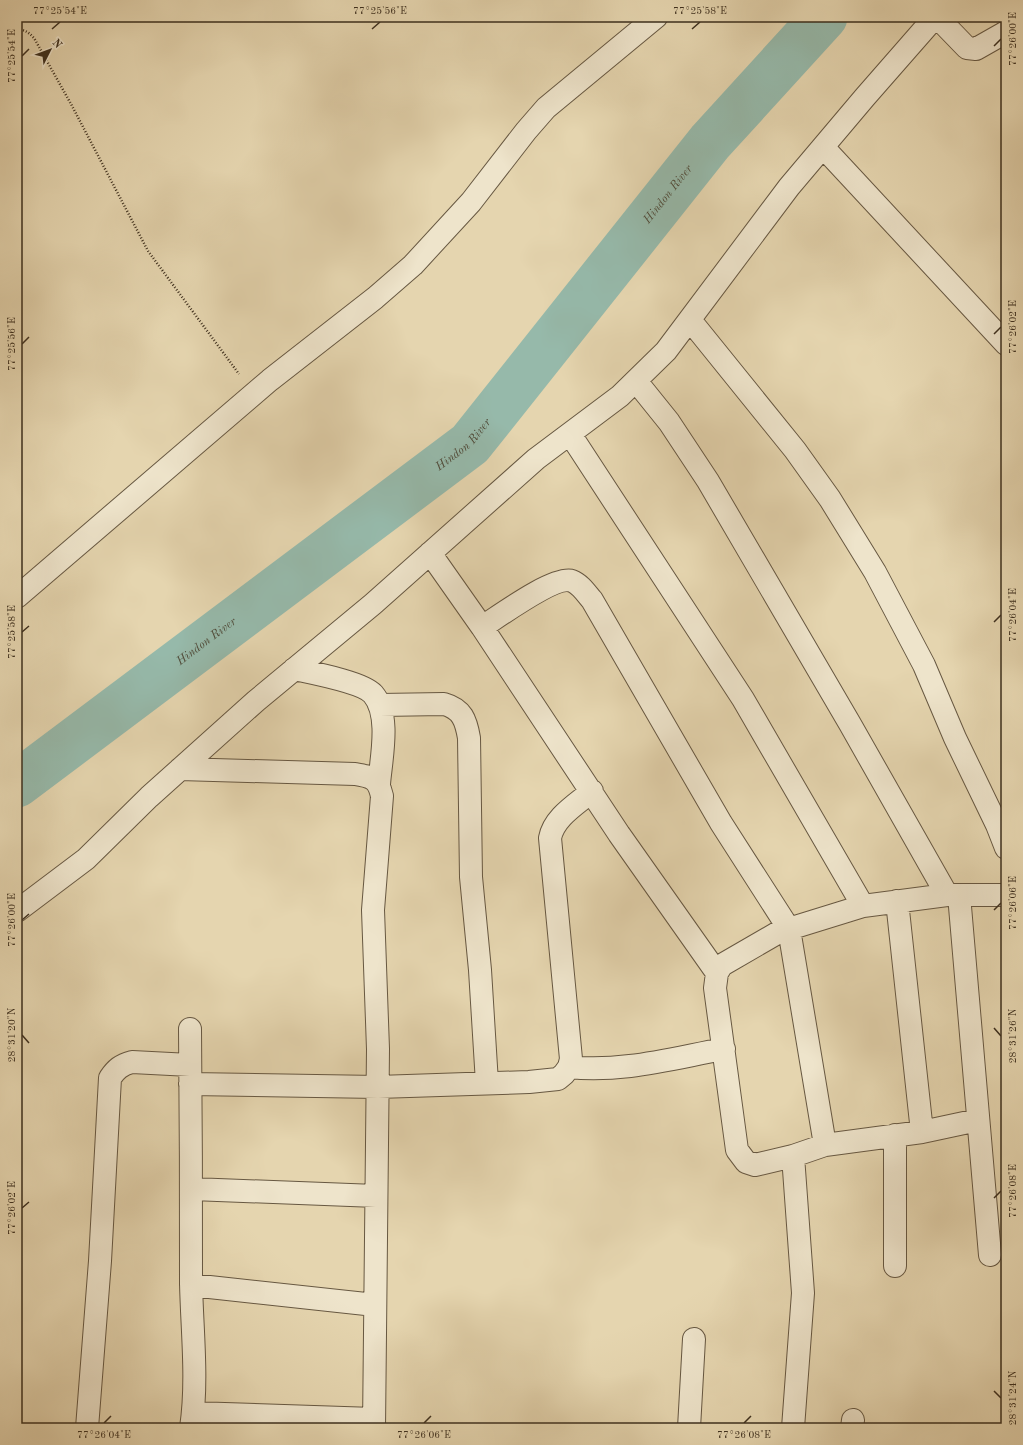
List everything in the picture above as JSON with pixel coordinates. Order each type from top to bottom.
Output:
[{"type":"street","points":[[17,597],[254,393],[375,298],[413,265],[471,202],[526,131],[546,108],[656,17]]},
{"type":"street","points":[[17,911],[86,859],[180,769],[294,669],[373,604],[536,459],[620,396],[636,381],[666,351],[789,187],[936,17],[967,48],[976,49],[1006,32]]},
{"type":"street","points":[[823,147],[1006,344]]},
{"type":"street","points":[[690,320],[795,450],[830,499],[868,559],[924,665],[955,738],[997,825],[1006,848]]},
{"type":"street","points":[[636,381],[669,422],[708,481],[846,717],[953,895],[978,1120],[990,1255]]},
{"type":"street","points":[[570,434],[743,700],[863,906]]},
{"type":"street","points":[[430,553],[482,627],[592,791],[619,834],[717,973]]},
{"type":"street","points":[[482,627],[546,587],[561,580],[571,581],[582,588],[592,600],[720,823],[789,929],[825,1145]]},
{"type":"street","points":[[190,1029],[192,1285],[194,1321],[192,1420],[374,1424],[378,1008],[373,910],[382,796],[379,784],[383,736],[380,705],[372,693],[360,686],[294,669]]},
{"type":"street","points":[[380,705],[444,704],[453,707],[461,714],[467,724],[469,738],[471,877],[480,970],[487,1083]]},
{"type":"street","points":[[180,769],[355,774],[370,776],[379,784]]},
{"type":"street","points":[[87,1428],[100,1261],[110,1078],[116,1069],[123,1064],[132,1062],[190,1075],[378,1087],[546,1081],[558,1078],[569,1068],[571,1059],[550,838],[551,831],[563,815],[592,791]]},
{"type":"street","points":[[978,1120],[922,1132],[825,1145],[793,1156],[755,1165],[746,1162],[737,1150],[715,988],[717,973],[722,965],[731,958],[779,932],[863,906],[953,895],[1006,895]]},
{"type":"street","points":[[897,901],[922,1132]]},
{"type":"street","points":[[569,1068],[589,1070],[617,1068],[724,1049]]},
{"type":"street","points":[[895,1135],[895,1266]]},
{"type":"street","points":[[793,1156],[804,1293],[793,1428]]},
{"type":"street","points":[[192,1189],[376,1196]]},
{"type":"street","points":[[192,1285],[375,1305]]},
{"type":"street","points":[[689,1428],[694,1339]]},
{"type":"path","points":[[17,30],[28,32],[37,44],[71,104],[148,251],[254,393]]},
{"type":"waterway","name":"Hindon River","points":[[17,784],[470,444],[710,142],[824,17]]}]
